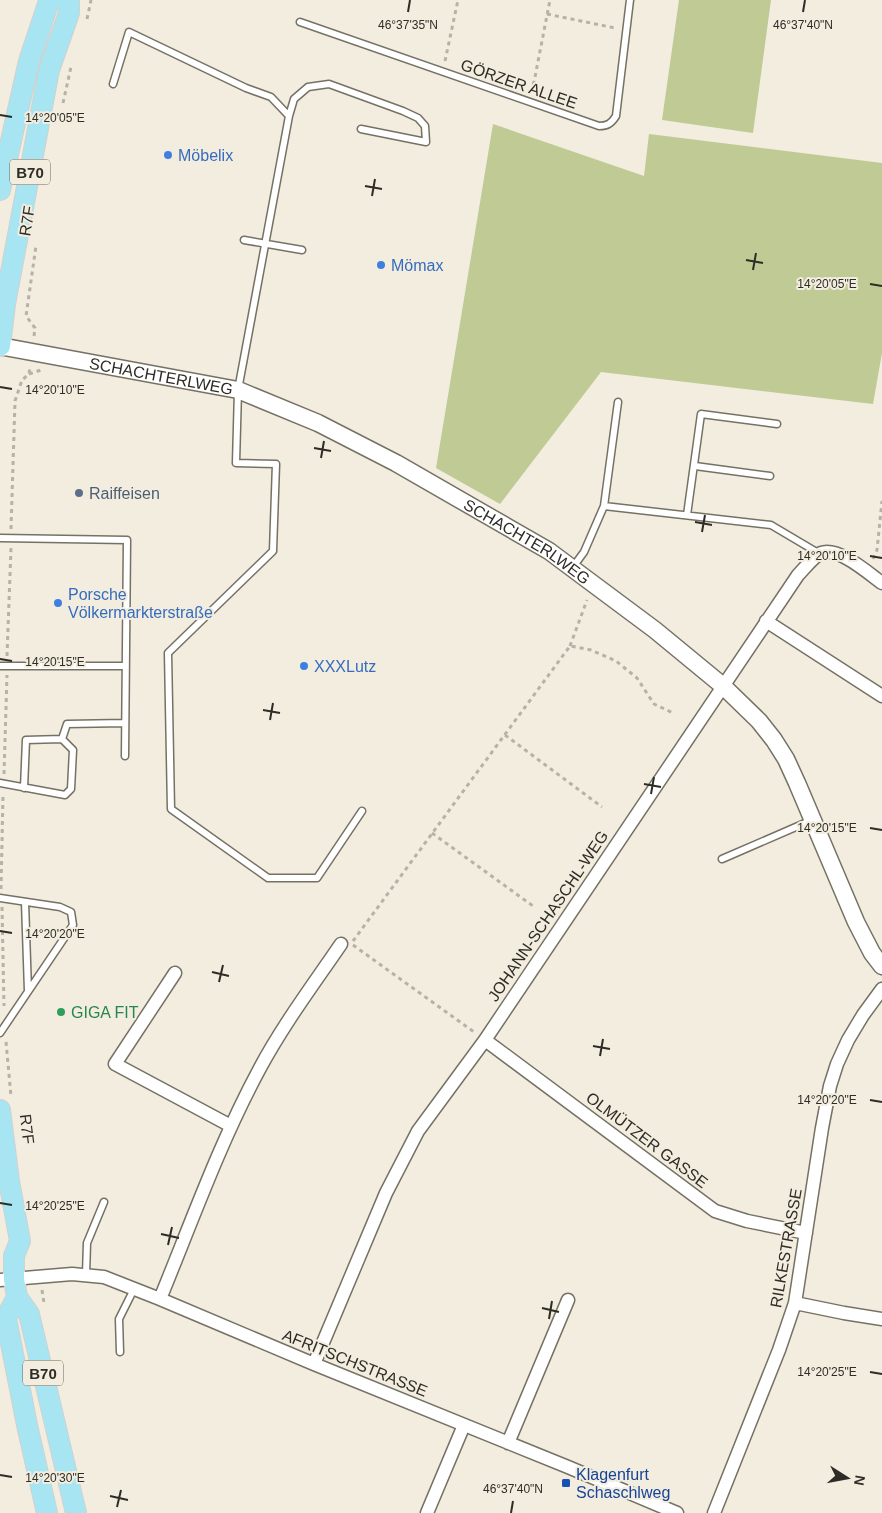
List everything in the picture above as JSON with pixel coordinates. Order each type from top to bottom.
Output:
[{"type":"main road","name":"B70","points":[[0,190],[28,61],[48,4],[52,0]]},
{"type":"main road","name":"B70","points":[[0,346],[5,304],[49,70],[69,12],[69,0]]},
{"type":"main road","name":"B70","points":[[5,1104],[9,1181],[20,1242],[7,1253],[10,1285],[6,1318],[26,1425],[47,1513]]},
{"type":"main road","name":"B70","points":[[10,1285],[29,1314],[76,1513]]},
{"type":"street","name":"SCHACHTERLWEG","points":[[0,346],[238,390],[318,423],[396,463],[549,551],[655,630],[723,686],[759,721],[786,759],[856,922],[872,953],[882,966]]},
{"type":"street","points":[[820,554],[836,553],[882,582]]},
{"type":"street","name":"JOHANN-SCHASCHL-WEG","points":[[314,1364],[386,1193],[418,1131],[485,1040],[798,575],[820,554]]},
{"type":"street","points":[[766,621],[882,696]]},
{"type":"street","points":[[160,1299],[231,1126],[260,1068],[280,1033],[346,944]]},
{"type":"street","points":[[175,973],[115,1064],[231,1126]]},
{"type":"street","name":"RILKESTRASSE","points":[[714,1513],[795,1303],[824,1119],[830,1086],[837,1064],[848,1040],[863,1015],[882,989]]},
{"type":"street","name":"OLMÜTZER GASSE","points":[[485,1040],[715,1211],[747,1222],[806,1233]]},
{"type":"street","name":"AFRITSCHSTRASSE","points":[[10,1285],[72,1274],[104,1277],[508,1443],[661,1510],[677,1513]]},
{"type":"street","points":[[508,1443],[568,1300]]},
{"type":"street","points":[[795,1303],[882,1319]]},
{"type":"street","points":[[427,1513],[464,1425]]},
{"type":"lane","name":"GÖRZER ALLEE","points":[[300,22],[598,126],[606,126],[612,123],[616,116],[630,0]]},
{"type":"lane","points":[[113,84],[129,32],[246,88],[271,97],[289,116]]},
{"type":"lane","points":[[361,129],[426,142],[425,126],[418,118],[329,84],[308,87],[294,99],[289,116],[238,390],[236,463],[276,464],[273,551],[168,653],[171,809],[268,878],[316,878],[362,811]]},
{"type":"lane","points":[[244,240],[302,250]]},
{"type":"lane","points":[[572,568],[584,552],[604,506],[618,402]]},
{"type":"lane","points":[[687,515],[701,414],[777,424]]},
{"type":"lane","points":[[695,466],[770,476]]},
{"type":"lane","points":[[604,506],[771,525],[820,554]]},
{"type":"lane","points":[[0,538],[127,540],[125,756]]},
{"type":"lane","points":[[4,666],[126,666]]},
{"type":"lane","points":[[62,739],[67,724],[125,724]]},
{"type":"lane","points":[[2,784],[24,788],[65,795],[71,789],[73,750],[62,739],[26,740],[24,788]]},
{"type":"lane","points":[[722,859],[813,820]]},
{"type":"lane","points":[[0,1033],[72,925],[71,912],[60,907],[1,898]]},
{"type":"lane","points":[[25,902],[28,992]]},
{"type":"lane","points":[[86,1275],[88,1244],[104,1202]]},
{"type":"lane","points":[[120,1352],[119,1319],[134,1289]]},
{"type":"path","points":[[86,22],[91,0]]},
{"type":"path","points":[[443,72],[458,0]]},
{"type":"path","points":[[526,101],[534,82],[550,0]]},
{"type":"path","points":[[547,14],[626,30]]},
{"type":"path","points":[[62,110],[72,63]]},
{"type":"path","name":"R7F","points":[[35,328],[26,316],[37,239]]},
{"type":"path","name":"R7F","points":[[5,1104],[5,1026],[1,898],[2,784],[4,666],[11,538],[15,401],[22,380],[29,374],[45,369]]},
{"type":"path","points":[[867,572],[877,550],[882,501]]},
{"type":"path","points":[[485,1040],[346,944],[432,833],[570,646],[590,594]]},
{"type":"path","points":[[570,646],[591,650],[616,661],[637,678],[654,704],[673,713]]},
{"type":"path","points":[[505,735],[602,807]]},
{"type":"path","points":[[432,833],[533,906]]},
{"type":"green space","points":[[679,0],[771,0],[753,133],[662,120]]},
{"type":"green space","points":[[493,124],[644,176],[649,134],[882,163],[882,353],[873,404],[601,372],[500,504],[436,468]]},
{"type":"place","name":"Möbelix","points":[[168,155]]},
{"type":"place","name":"Mömax","points":[[381,265]]},
{"type":"place","name":"Raiffeisen","points":[[79,493]]},
{"type":"place","name":"Porsche Völkermarkterstraße","points":[[58,603]]},
{"type":"place","name":"XXXLutz","points":[[304,666]]},
{"type":"place","name":"GIGA FIT","points":[[61,1012]]},
{"type":"place","name":"Klagenfurt Schaschlweg","points":[[566,1483]]}]
